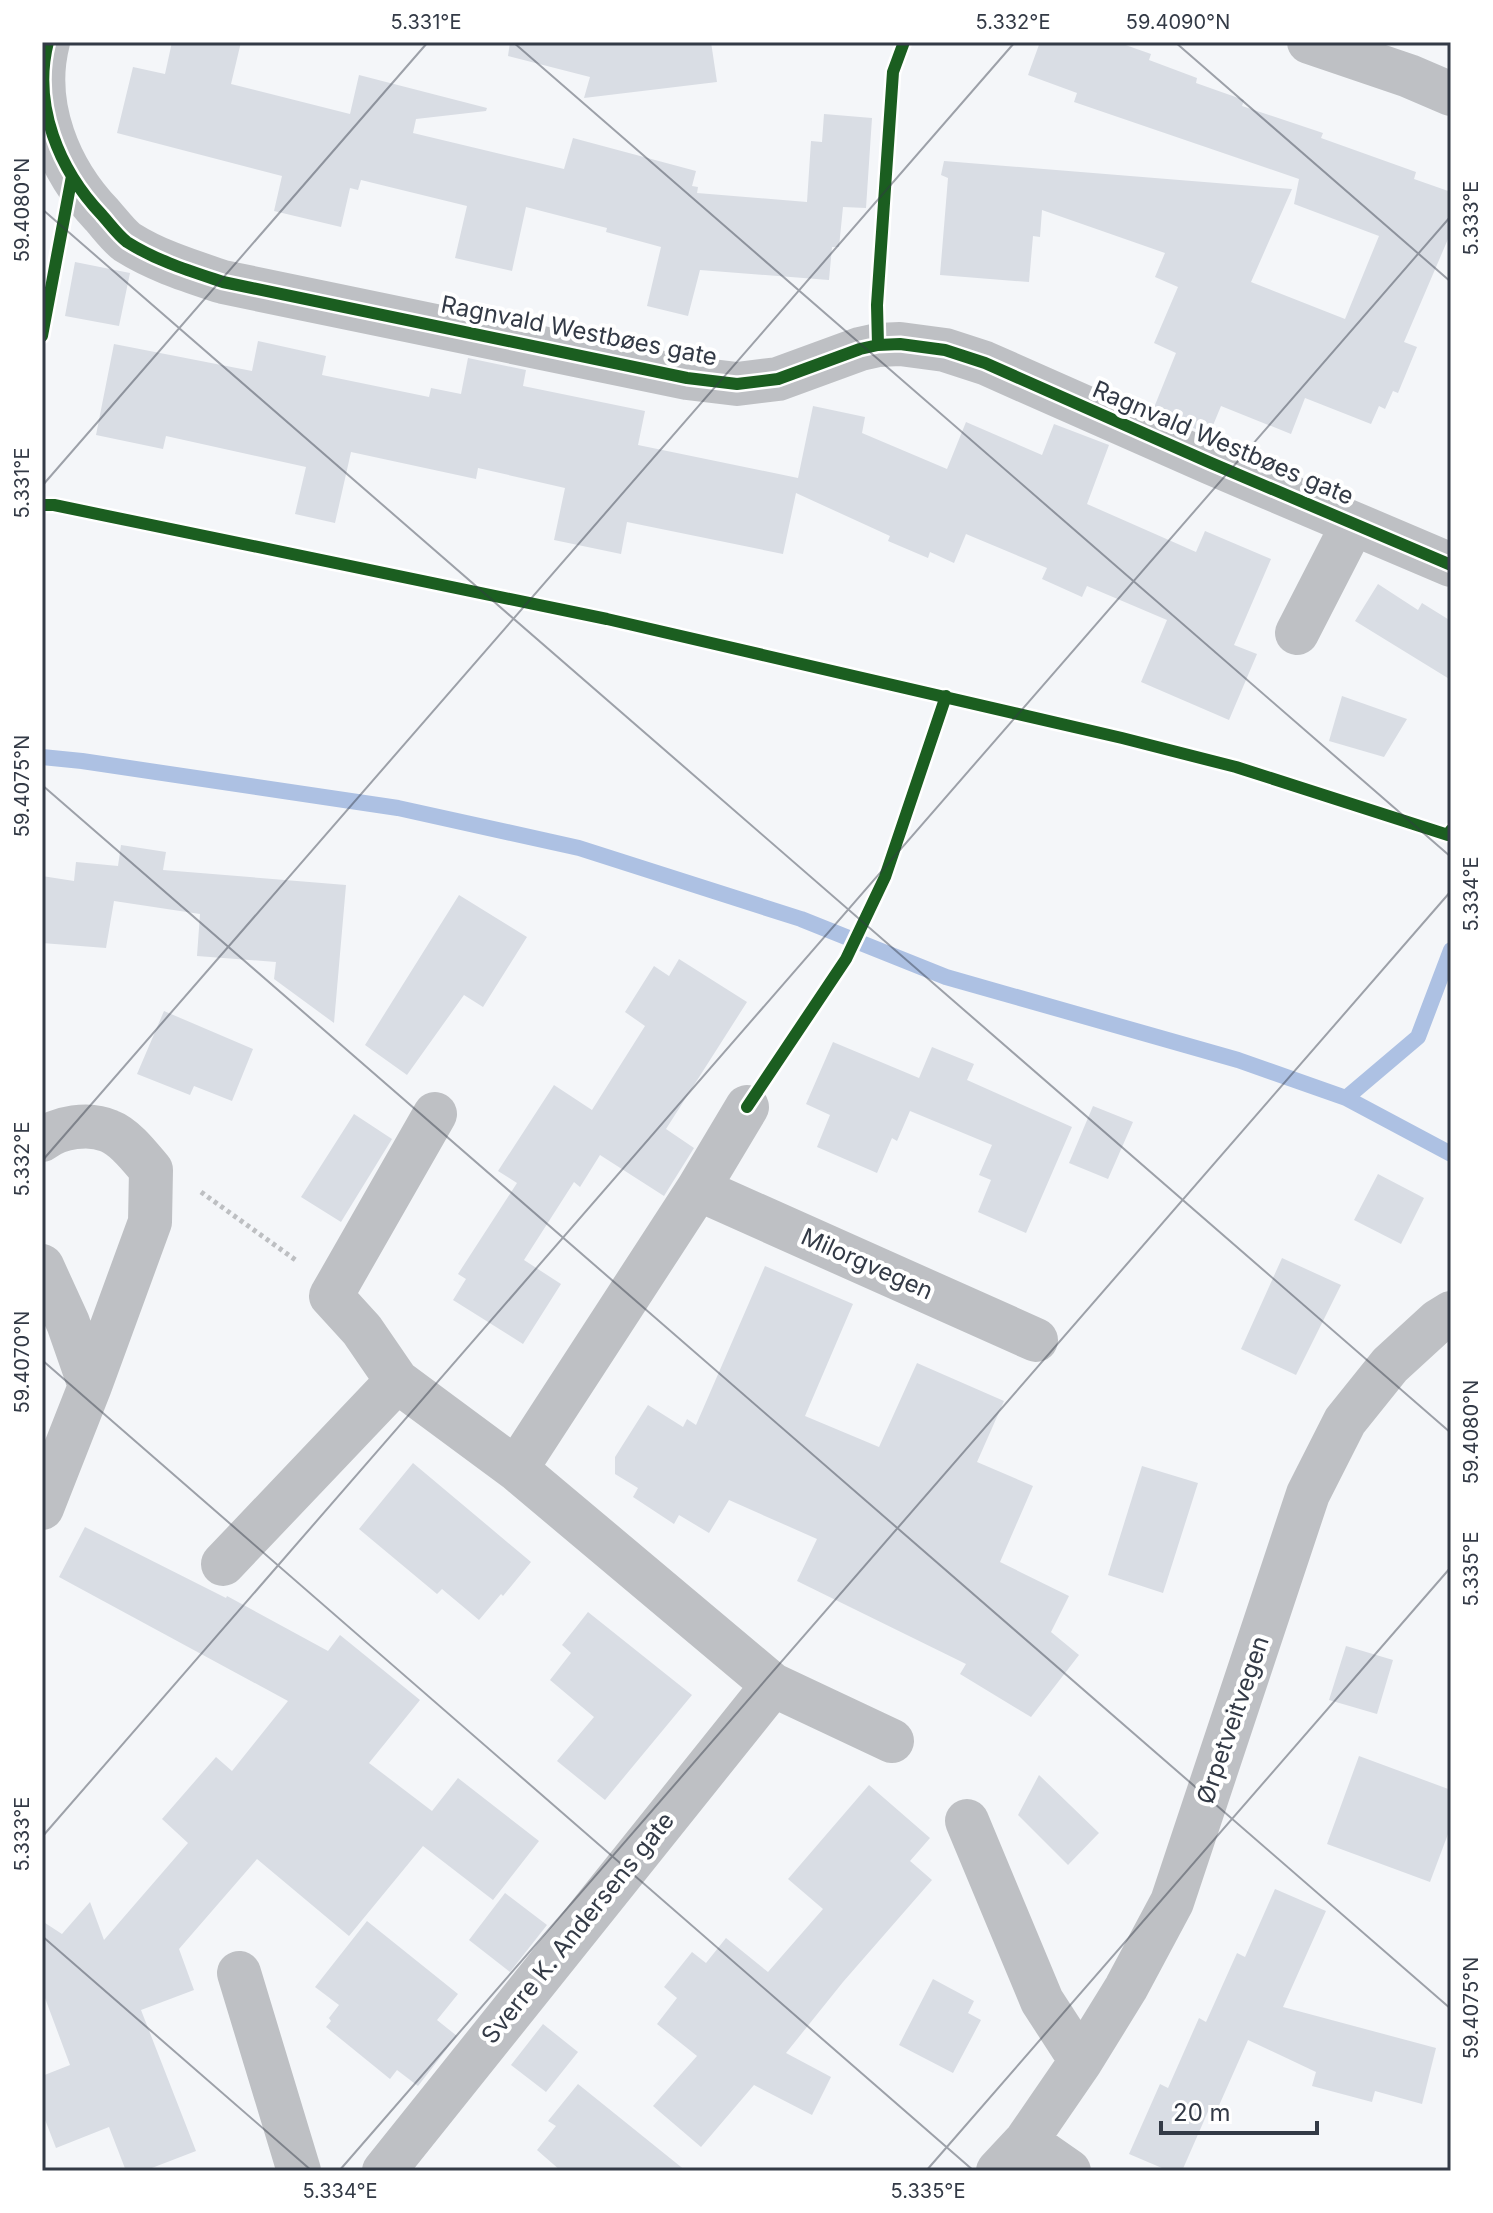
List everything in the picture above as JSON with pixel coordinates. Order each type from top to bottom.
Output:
[{"type":"street","name":"Ragnvald Westbøes gate","points":[[48,42],[43,99],[58,152],[87,199],[125,240],[170,264],[223,282],[687,378],[737,384],[778,379],[878,345],[900,344],[945,350],[985,363],[1451,565]]},
{"type":"street","points":[[1309,42],[1415,59],[1451,94]]},
{"type":"street","name":"Ragnvald Westbøes gate","points":[[1297,633],[1353,524]]},
{"type":"street","points":[[516,1469],[698,1189],[747,1107]]},
{"type":"street","points":[[435,1114],[331,1296],[362,1330],[397,1381],[516,1469],[773,1685],[892,1741]]},
{"type":"street","points":[[42,1508],[150,1222],[151,1170],[111,1131],[50,1122]]},
{"type":"street","name":"Milorgvegen","points":[[698,1189],[1036,1340]]},
{"type":"street","points":[[42,1266],[68,1323],[90,1386]]},
{"type":"street","name":"Ørpetveitvegen","points":[[1069,2171],[1012,2156],[1081,2061],[1126,1988],[1172,1902],[1308,1494],[1345,1421],[1390,1365],[1451,1313]]},
{"type":"street","points":[[223,1564],[397,1381]]},
{"type":"street","name":"Sverre K. Andersens gate","points":[[384,2171],[773,1685]]},
{"type":"street","points":[[967,1821],[1042,2001],[1081,2061]]},
{"type":"street","points":[[239,1973],[299,2171]]},
{"type":"path","points":[[151,1170],[173,1176],[199,1190],[292,1256],[331,1296]]},
{"type":"building","points":[[172,42],[241,42],[231,84],[350,114],[359,75],[487,108],[486,111],[416,119],[413,133],[564,169],[573,138],[696,171],[692,186],[698,187],[697,193],[807,202],[811,141],[822,142],[824,114],[872,118],[866,208],[843,207],[839,247],[832,247],[829,280],[700,270],[688,316],[647,306],[661,247],[606,232],[607,228],[526,207],[512,271],[455,258],[467,206],[361,180],[358,190],[350,188],[341,227],[274,211],[282,176],[117,133],[133,67],[165,74]]},
{"type":"building","points":[[510,42],[711,42],[717,82],[584,98],[590,77],[508,56]]},
{"type":"building","points":[[1040,42],[1117,42],[1151,54],[1149,60],[1197,78],[1196,83],[1244,100],[1242,106],[1323,133],[1321,138],[1416,172],[1414,179],[1451,192],[1451,232],[1404,342],[1417,347],[1398,393],[1393,391],[1385,409],[1379,406],[1371,424],[1305,398],[1291,434],[1221,406],[1209,435],[1153,410],[1176,353],[1154,343],[1178,287],[1155,277],[1165,253],[1042,210],[1040,237],[1033,236],[1029,282],[940,275],[948,178],[941,175],[944,161],[1292,189],[1251,282],[1345,319],[1379,236],[1294,204],[1299,179],[1074,102],[1077,93],[1028,75]]},
{"type":"building","points":[[75,262],[130,273],[119,326],[65,316]]},
{"type":"building","points":[[258,341],[326,356],[322,375],[429,397],[431,388],[461,394],[468,358],[526,370],[523,386],[645,411],[638,445],[798,478],[813,406],[865,417],[862,433],[947,469],[966,422],[1042,455],[1054,424],[1109,445],[1087,504],[1196,552],[1205,531],[1271,559],[1234,645],[1257,654],[1229,720],[1141,682],[1167,620],[1087,586],[1082,597],[1042,579],[1047,568],[966,534],[954,563],[930,552],[928,558],[888,541],[890,536],[796,493],[783,554],[627,522],[621,554],[554,540],[565,488],[478,468],[476,479],[351,452],[335,523],[295,514],[306,467],[166,436],[163,449],[96,435],[114,344],[252,371]]},
{"type":"building","points":[[1378,584],[1418,610],[1422,603],[1451,621],[1451,680],[1355,621]]},
{"type":"building","points":[[1342,696],[1407,719],[1384,757],[1329,741]]},
{"type":"building","points":[[121,845],[166,852],[163,870],[346,885],[334,1023],[274,979],[276,962],[197,956],[200,914],[114,901],[106,948],[42,943],[42,876],[74,881],[76,862],[118,866]]},
{"type":"building","points":[[459,895],[527,937],[483,1007],[464,995],[407,1075],[365,1045]]},
{"type":"building","points":[[679,959],[747,1002],[666,1129],[694,1148],[664,1196],[600,1155],[580,1187],[574,1182],[524,1260],[561,1284],[523,1344],[453,1300],[466,1279],[458,1274],[517,1183],[498,1171],[554,1085],[592,1110],[645,1026],[625,1012],[654,966],[669,976]]},
{"type":"building","points":[[164,1011],[253,1049],[232,1101],[194,1086],[190,1095],[137,1074]]},
{"type":"building","points":[[833,1042],[919,1078],[932,1047],[974,1064],[967,1080],[1072,1127],[1026,1233],[978,1212],[991,1180],[979,1175],[992,1145],[910,1111],[897,1141],[892,1138],[877,1173],[817,1147],[830,1115],[806,1104]]},
{"type":"building","points":[[1093,1106],[1133,1122],[1108,1179],[1069,1163]]},
{"type":"building","points":[[354,1114],[392,1139],[341,1222],[301,1197]]},
{"type":"building","points":[[1378,1174],[1424,1198],[1401,1244],[1354,1220]]},
{"type":"building","points":[[1282,1258],[1341,1285],[1296,1375],[1241,1349]]},
{"type":"building","points":[[765,1266],[853,1304],[805,1416],[879,1447],[917,1363],[1004,1401],[977,1462],[1033,1486],[1000,1562],[1069,1596],[1051,1632],[1079,1655],[1031,1717],[960,1674],[966,1664],[797,1581],[817,1539],[729,1500],[709,1533],[679,1515],[674,1524],[633,1497],[638,1488],[615,1474],[615,1457],[648,1405],[683,1427],[687,1419],[696,1425]]},
{"type":"building","points":[[413,1463],[531,1562],[479,1620],[442,1589],[437,1594],[359,1529]]},
{"type":"building","points":[[1142,1466],[1198,1483],[1163,1593],[1108,1575]]},
{"type":"building","points":[[85,1527],[227,1596],[328,1651],[340,1635],[420,1700],[369,1763],[432,1811],[458,1778],[539,1841],[493,1900],[423,1846],[349,1936],[257,1859],[179,1949],[194,1990],[141,2010],[196,2151],[144,2171],[126,2171],[109,2127],[56,2148],[42,2112],[42,2076],[70,2065],[42,1990],[42,1921],[62,1934],[90,1902],[104,1940],[188,1843],[162,1819],[216,1757],[232,1771],[288,1701],[59,1577]]},
{"type":"building","points":[[588,1612],[692,1695],[605,1800],[557,1761],[594,1717],[550,1680],[571,1653],[562,1645]]},
{"type":"building","points":[[1346,1646],[1393,1660],[1377,1714],[1329,1700]]},
{"type":"building","points":[[1359,1756],[1451,1790],[1451,1826],[1430,1882],[1327,1844]]},
{"type":"building","points":[[1039,1775],[1099,1833],[1068,1865],[1018,1815]]},
{"type":"building","points":[[869,1785],[930,1838],[910,1861],[932,1880],[786,2053],[831,2077],[812,2115],[754,2085],[701,2147],[653,2106],[697,2056],[657,2024],[677,1998],[664,1987],[692,1952],[706,1963],[726,1938],[768,1972],[823,1909],[788,1879]]},
{"type":"building","points":[[1275,1889],[1326,1911],[1283,2007],[1436,2048],[1422,2104],[1375,2091],[1372,2102],[1312,2086],[1316,2072],[1248,2040],[1217,2110],[1210,2107],[1182,2171],[1169,2171],[1129,2154],[1160,2084],[1168,2088],[1199,2018],[1206,2022],[1237,1953],[1245,1957]]},
{"type":"building","points":[[505,1893],[547,1925],[510,1972],[469,1940]]},
{"type":"building","points":[[367,1921],[458,1994],[437,2020],[457,2036],[418,2086],[397,2070],[390,2079],[326,2027],[339,2005],[315,1987]]},
{"type":"building","points":[[933,1979],[974,2001],[968,2013],[981,2020],[953,2073],[899,2045]]},
{"type":"building","points":[[543,2024],[578,2052],[546,2092],[511,2065]]},
{"type":"building","points":[[578,2084],[686,2171],[561,2171],[537,2150],[556,2126],[548,2121]]},
{"type":"waterway","points":[[42,757],[398,808],[579,848],[801,919],[946,977],[1238,1060],[1346,1098],[1451,1154]]},
{"type":"waterway","points":[[1346,1098],[1418,1037],[1451,950]]},
{"type":"cycle path","points":[[48,42],[44,66],[47,113],[53,135],[73,178],[124,239],[138,249],[174,265],[223,282],[687,378],[737,384],[778,379],[878,345],[900,344],[945,350],[985,363],[1451,565]]},
{"type":"cycle path","points":[[878,345],[877,305],[893,72],[904,42]]},
{"type":"cycle path","points":[[42,336],[72,176]]},
{"type":"cycle path","points":[[42,505],[607,619],[1122,738],[1236,767],[1448,835],[1451,830]]},
{"type":"cycle path","points":[[747,1107],[846,959],[885,877],[946,696]]}]
